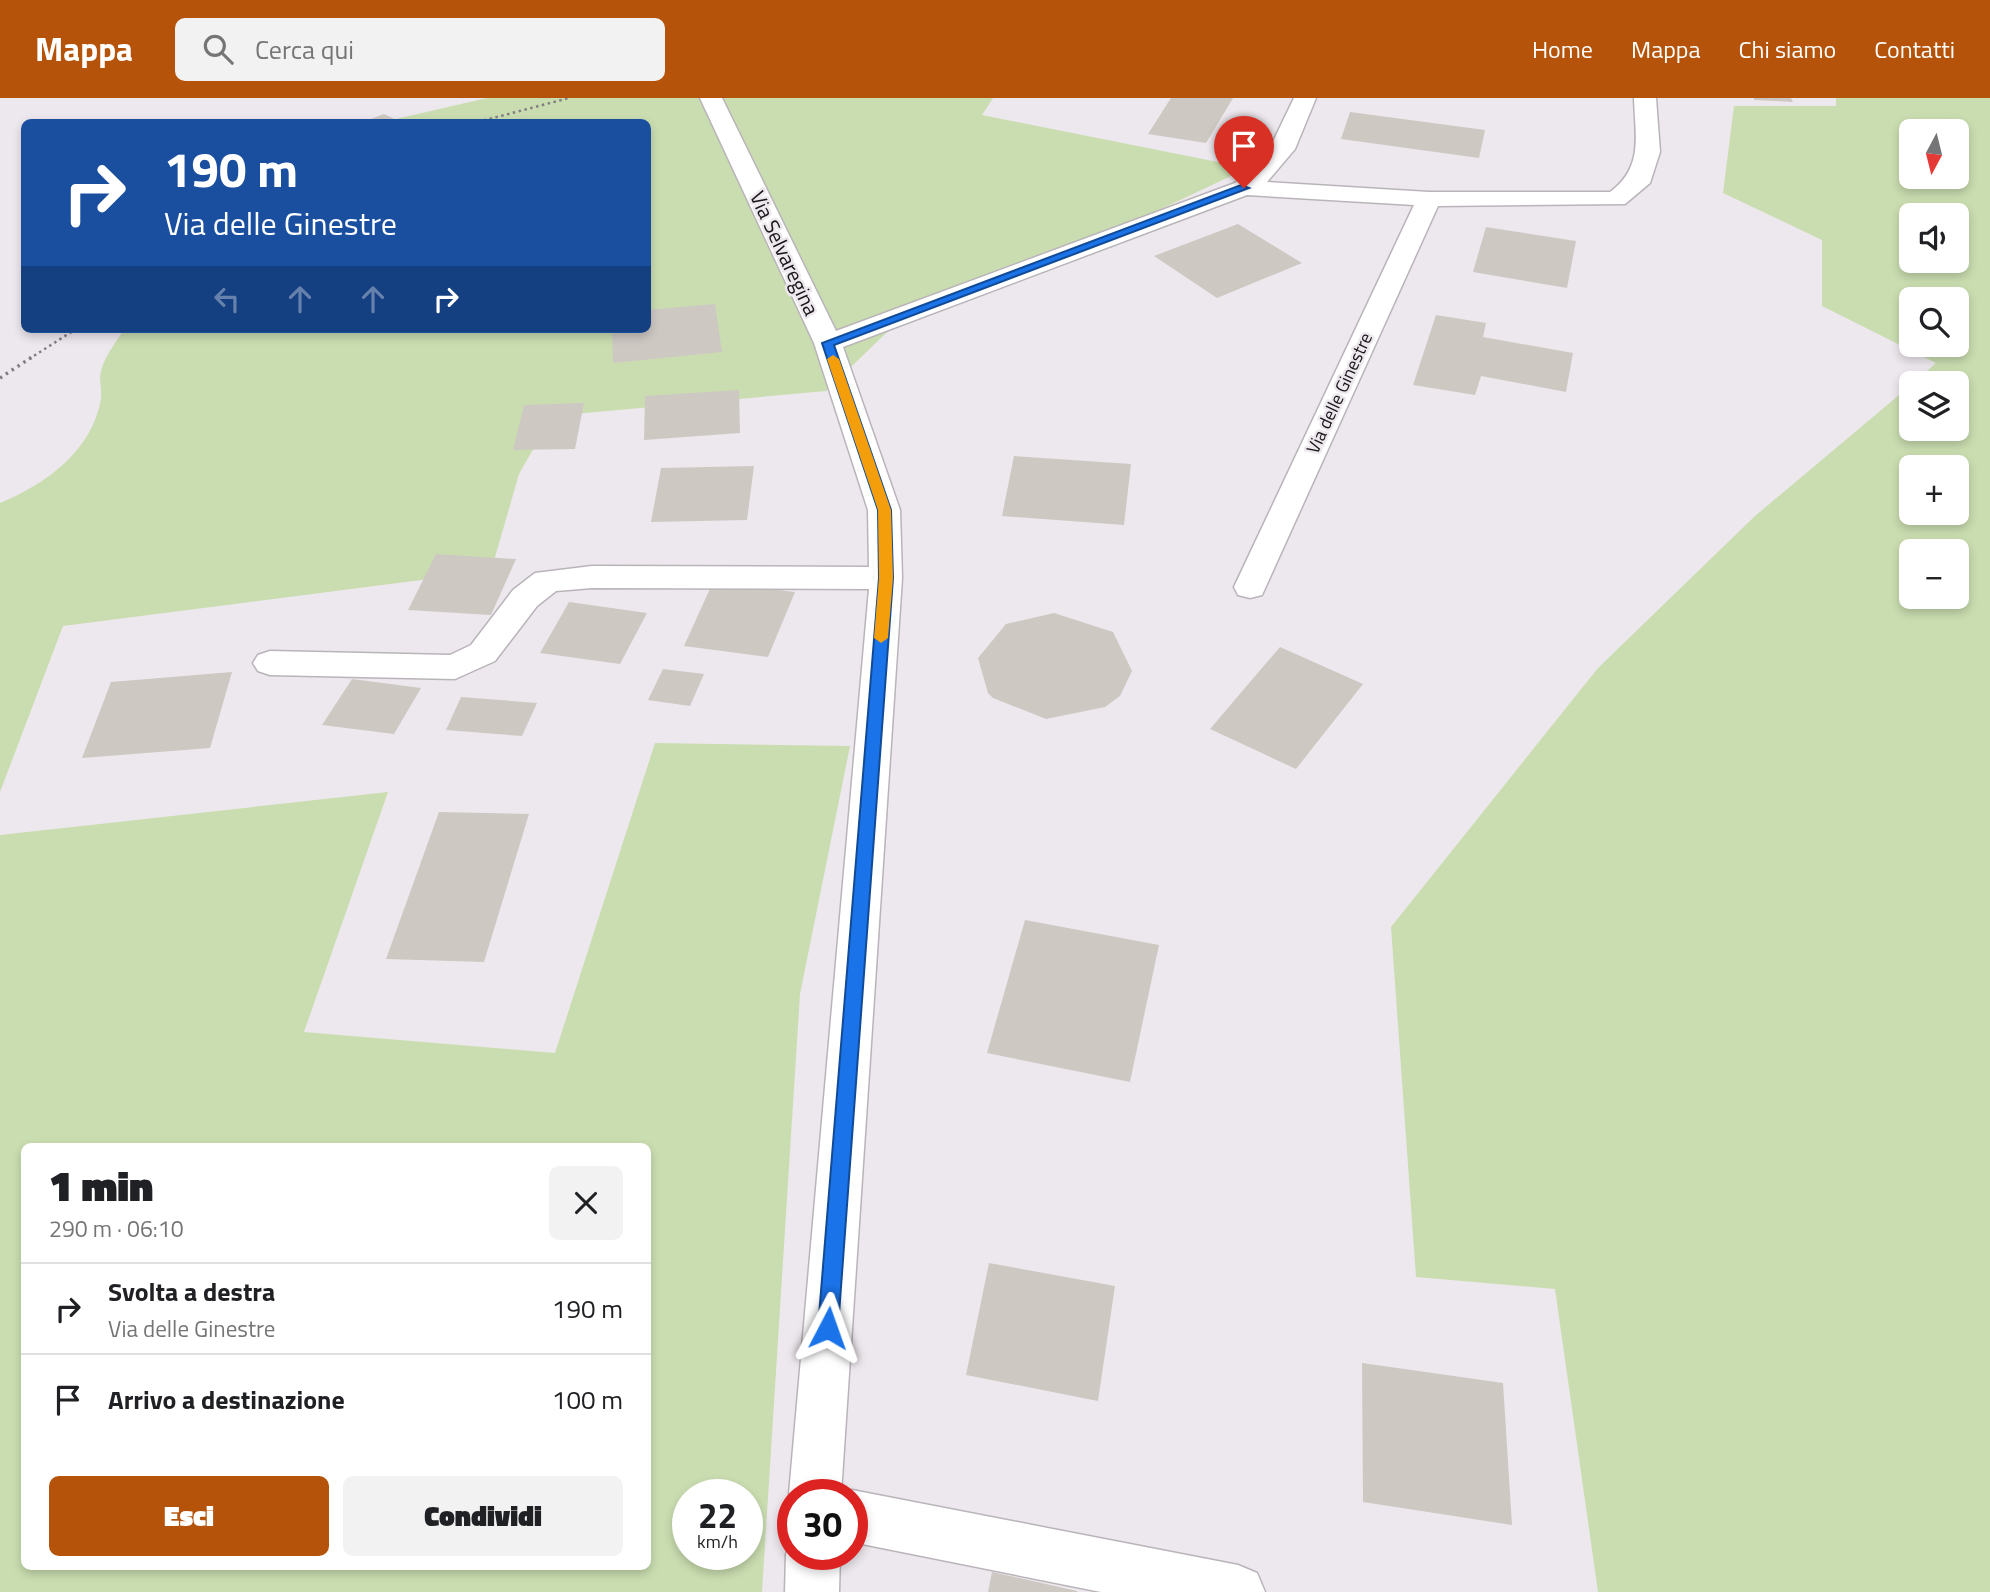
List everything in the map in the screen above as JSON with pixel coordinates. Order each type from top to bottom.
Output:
[{"type":"street","name":"Via Selvaregina","points":[[711,98],[828,343],[884,510],[886,578],[816,1479]]},
{"type":"street","points":[[828,343],[1244,188],[1262,176],[1283,153],[1305,98]]},
{"type":"street","points":[[1244,188],[1429,199],[1616,199],[1638,183],[1648,152],[1645,98]]},
{"type":"street","name":"Via delle Ginestre","points":[[1250,587],[1429,199]]},
{"type":"street","points":[[270,663],[455,667],[483,653],[524,597],[547,582],[592,577],[886,578]]},
{"type":"street","points":[[868,1519],[1238,1592]]},
{"type":"street","points":[[812,1592],[813,1570]]},
{"type":"path","points":[[489,119],[569,98]]},
{"type":"path","points":[[0,378],[70,333]]},
{"type":"green space","points":[[487,98],[993,98],[982,115],[1248,168],[1121,228],[915,311],[885,334],[826,391],[552,416],[519,474],[491,571],[63,626],[0,792],[0,503],[50,475],[77,450],[88,435],[101,399],[100,377],[103,364],[121,333],[651,333],[651,119],[396,119]]},
{"type":"green space","points":[[1836,98],[1990,98],[1990,1592],[1598,1592],[1555,1289],[1416,1277],[1391,927],[1598,668],[1755,516],[1899,395],[1899,441],[1969,441],[1969,371],[1927,371],[1936,363],[1924,357],[1969,357],[1969,287],[1899,287],[1899,344],[1822,306],[1822,240],[1723,193],[1734,106],[1836,106]]},
{"type":"green space","points":[[655,743],[850,746],[800,994],[762,1592],[0,1592],[0,835],[388,792],[304,1032],[555,1053]]},
{"type":"building","points":[[1171,98],[1233,98],[1206,143],[1148,134]]},
{"type":"building","points":[[1791,98],[1793,102],[1754,100]]},
{"type":"building","points":[[1350,112],[1485,130],[1479,158],[1341,139]]},
{"type":"building","points":[[384,114],[395,119],[371,119]]},
{"type":"building","points":[[1238,224],[1302,263],[1217,298],[1154,256]]},
{"type":"building","points":[[1486,227],[1576,241],[1567,288],[1473,272]]},
{"type":"building","points":[[715,304],[722,352],[613,363],[612,333],[651,333],[651,310]]},
{"type":"building","points":[[1436,315],[1486,323],[1483,337],[1573,353],[1566,392],[1481,376],[1475,395],[1413,385]]},
{"type":"building","points":[[739,390],[740,433],[644,440],[645,396]]},
{"type":"building","points":[[584,403],[575,449],[513,450],[524,405]]},
{"type":"building","points":[[1014,456],[1131,464],[1124,525],[1002,516]]},
{"type":"building","points":[[754,466],[747,520],[651,522],[661,468]]},
{"type":"building","points":[[436,554],[516,559],[491,615],[408,610]]},
{"type":"building","points":[[713,582],[795,592],[768,657],[684,646]]},
{"type":"building","points":[[569,602],[647,613],[620,664],[540,653]]},
{"type":"building","points":[[1054,613],[1113,632],[1132,671],[1120,696],[1105,707],[1046,719],[993,698],[988,693],[978,658],[1006,624]]},
{"type":"building","points":[[1280,647],[1363,684],[1296,769],[1210,729]]},
{"type":"building","points":[[663,669],[704,674],[690,706],[648,700]]},
{"type":"building","points":[[232,672],[210,748],[82,758],[111,682]]},
{"type":"building","points":[[352,679],[421,688],[394,734],[322,725]]},
{"type":"building","points":[[461,697],[537,703],[522,736],[446,730]]},
{"type":"building","points":[[439,812],[529,814],[484,962],[386,959]]},
{"type":"building","points":[[1025,920],[1159,945],[1130,1082],[987,1053]]},
{"type":"building","points":[[989,1263],[1115,1286],[1098,1401],[966,1375]]},
{"type":"building","points":[[1362,1363],[1503,1383],[1512,1525],[1363,1502]]},
{"type":"building","points":[[992,1572],[1077,1591],[1077,1592],[988,1592]]},
{"type":"slow traffic","points":[[833,359],[884,510],[886,578],[881,638]]},
{"type":"route","points":[[828,1328],[886,578],[884,510],[828,343],[1244,188]]}]
